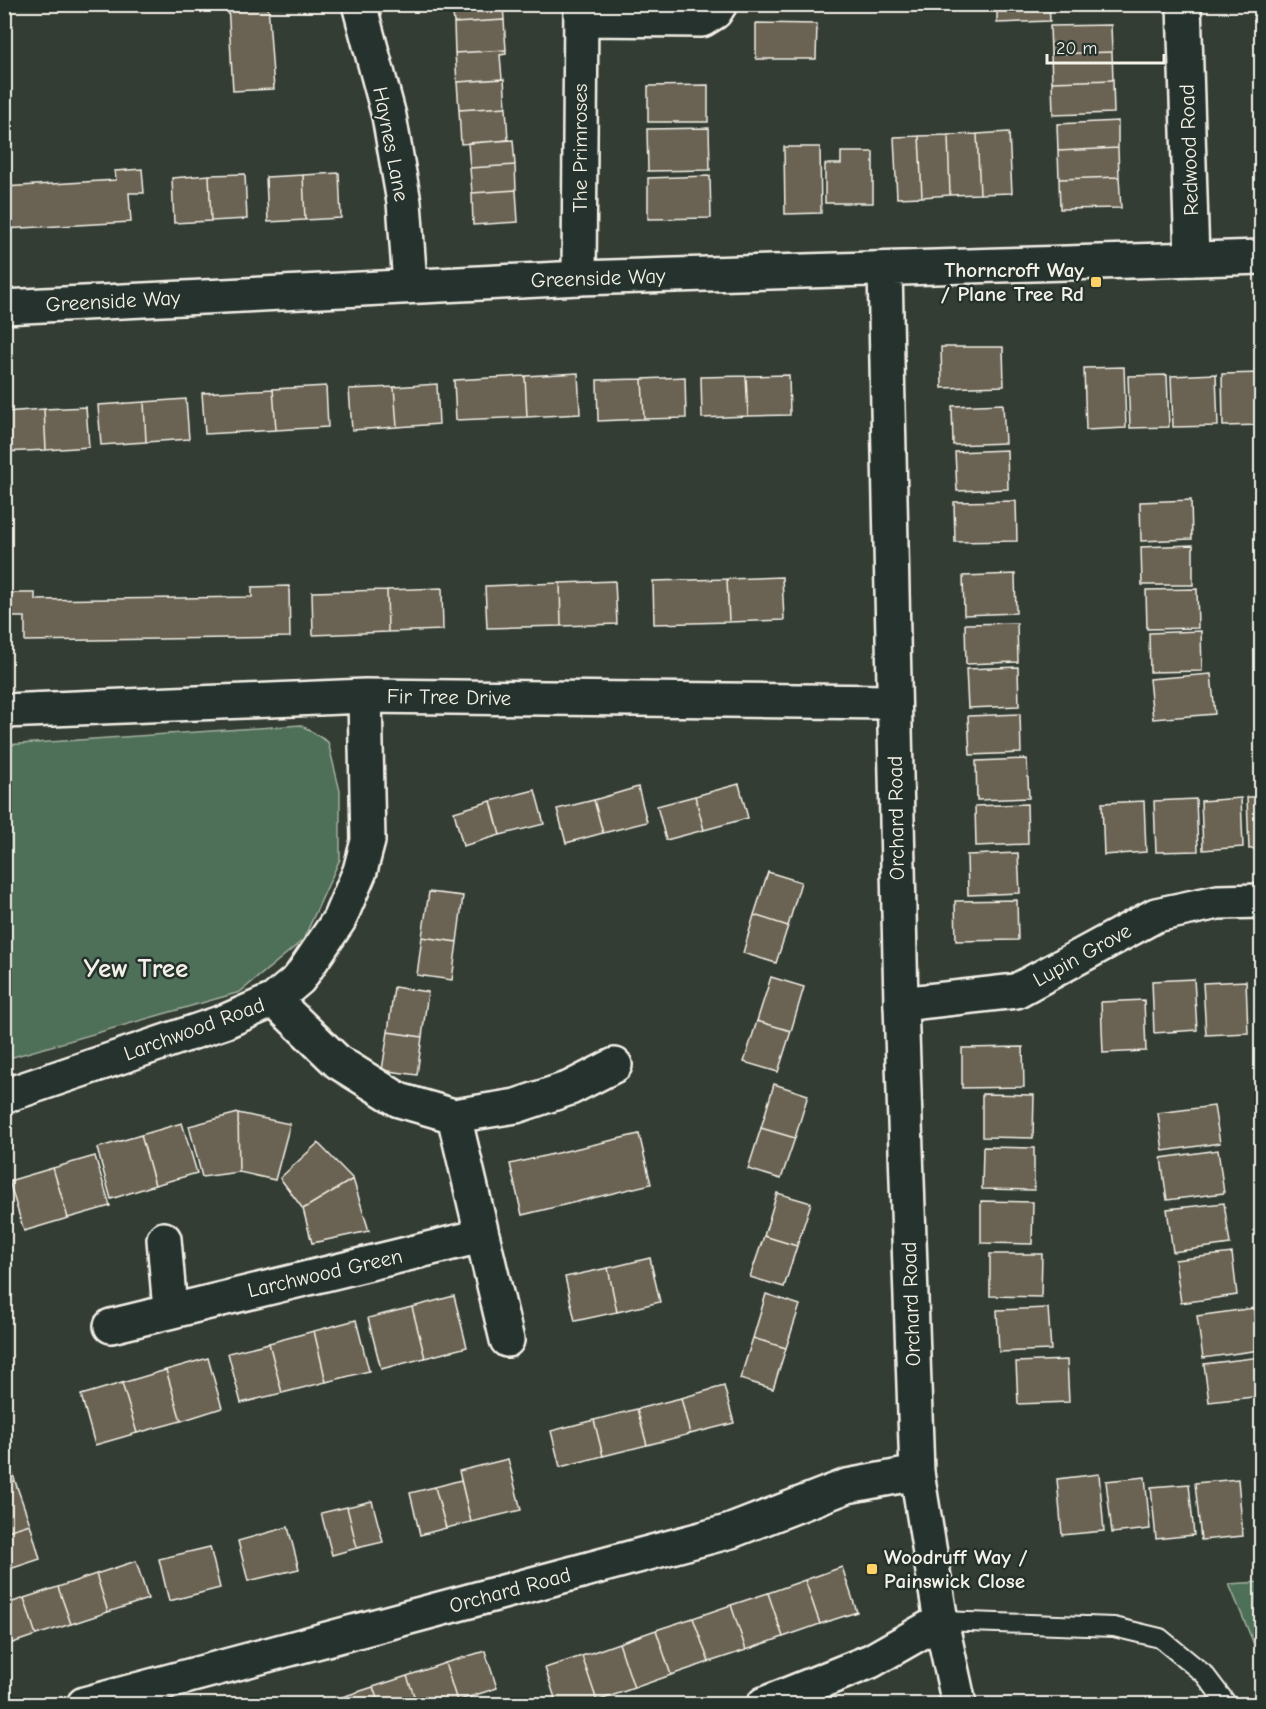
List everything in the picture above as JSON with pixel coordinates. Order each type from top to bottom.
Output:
[{"type":"street","name":"Haynes Lane","points":[[359,4],[389,116],[404,202],[410,285]]},
{"type":"street","name":"The Primroses","points":[[579,278],[581,12],[657,19],[702,20],[714,12],[720,4]]},
{"type":"street","name":"Redwood Road","points":[[1184,4],[1192,259]]},
{"type":"street","name":"Greenside Way","points":[[4,307],[579,278],[1262,256]]},
{"type":"street","name":"Orchard Road","points":[[84,1704],[173,1692],[719,1534],[847,1486],[917,1473],[901,1004],[885,269]]},
{"type":"street","name":"Fir Tree Drive","points":[[4,711],[365,696],[893,702]]},
{"type":"street","name":"Larchwood Road","points":[[4,1096],[226,1021],[274,1000],[299,979],[339,920],[360,871],[368,841],[365,696]]},
{"type":"street","name":"Lupin Grove","points":[[901,1004],[1016,992],[1156,915],[1218,902],[1262,901]]},
{"type":"street","points":[[274,1000],[338,1062],[399,1100],[454,1116],[516,1106],[570,1088],[615,1065]]},
{"type":"street","points":[[454,1116],[507,1340]]},
{"type":"street","name":"Larchwood Green","points":[[111,1326],[481,1236]]},
{"type":"street","points":[[164,1239],[170,1310]]},
{"type":"street","points":[[917,1473],[941,1621],[959,1704]]},
{"type":"street","points":[[764,1704],[871,1661],[941,1621]]},
{"type":"lane","points":[[941,1621],[1114,1628],[1160,1638],[1205,1675],[1227,1704]]},
{"type":"shaded area","points":[[1151,4],[1151,13],[893,12],[893,5]]},
{"type":"green space","points":[[301,725],[328,742],[340,791],[340,859],[303,940],[240,992],[13,1057],[5,1050],[5,745]]},
{"type":"green space","points":[[1262,1582],[1261,1661],[1229,1584]]},
{"type":"building","points":[[228,4],[268,4],[274,89],[233,91]]},
{"type":"building","points":[[452,4],[503,4],[504,20],[454,23]]},
{"type":"building","points":[[752,4],[812,4],[812,9],[752,8]]},
{"type":"building","points":[[997,4],[1049,4],[1050,21],[997,23]]},
{"type":"building","points":[[504,20],[506,50],[455,53],[454,23]]},
{"type":"building","points":[[756,23],[817,24],[816,59],[756,59]]},
{"type":"building","points":[[1111,25],[1112,52],[1051,54],[1050,26]]},
{"type":"building","points":[[506,50],[506,54],[500,55],[502,79],[457,82],[455,53]]},
{"type":"building","points":[[1112,52],[1113,80],[1052,82],[1051,54]]},
{"type":"building","points":[[504,79],[506,107],[459,110],[457,82]]},
{"type":"building","points":[[1113,80],[1114,113],[1053,115],[1052,82]]},
{"type":"building","points":[[708,85],[708,122],[648,122],[648,86]]},
{"type":"building","points":[[506,107],[508,140],[461,144],[459,110]]},
{"type":"building","points":[[1118,121],[1118,148],[1058,151],[1057,124]]},
{"type":"building","points":[[709,128],[710,170],[648,171],[647,129]]},
{"type":"building","points":[[1009,132],[1012,193],[980,194],[977,134]]},
{"type":"building","points":[[977,134],[980,194],[950,195],[948,135]]},
{"type":"building","points":[[948,135],[950,195],[922,197],[919,136]]},
{"type":"building","points":[[919,136],[922,197],[897,198],[894,137]]},
{"type":"building","points":[[513,140],[515,165],[470,168],[468,143]]},
{"type":"building","points":[[784,147],[820,147],[821,213],[785,214]]},
{"type":"building","points":[[1118,148],[1119,177],[1059,179],[1058,151]]},
{"type":"building","points":[[841,152],[873,152],[873,203],[825,203],[825,164],[841,164]]},
{"type":"building","points":[[515,165],[516,190],[472,193],[470,168]]},
{"type":"building","points":[[142,169],[144,193],[129,193],[131,222],[4,229],[4,187],[116,180],[115,171]]},
{"type":"building","points":[[339,173],[341,218],[305,220],[303,175]]},
{"type":"building","points":[[245,174],[247,219],[211,221],[209,175]]},
{"type":"building","points":[[209,175],[211,221],[174,223],[172,178]]},
{"type":"building","points":[[303,175],[305,220],[268,222],[266,177]]},
{"type":"building","points":[[710,176],[711,218],[648,219],[648,178]]},
{"type":"building","points":[[1119,177],[1121,208],[1060,209],[1059,179]]},
{"type":"building","points":[[516,190],[518,222],[473,225],[472,193]]},
{"type":"building","points":[[941,347],[1003,347],[1004,386],[942,388]]},
{"type":"building","points":[[1124,367],[1126,428],[1086,430],[1084,368]]},
{"type":"building","points":[[578,373],[580,414],[527,417],[525,376]]},
{"type":"building","points":[[1261,373],[1262,425],[1223,426],[1222,374]]},
{"type":"building","points":[[1216,374],[1218,426],[1173,427],[1171,376]]},
{"type":"building","points":[[789,375],[790,415],[748,416],[746,376]]},
{"type":"building","points":[[1167,375],[1169,427],[1130,428],[1128,376]]},
{"type":"building","points":[[525,376],[527,417],[456,420],[454,380]]},
{"type":"building","points":[[746,376],[748,416],[702,418],[701,377]]},
{"type":"building","points":[[685,377],[686,418],[644,419],[642,379]]},
{"type":"building","points":[[642,379],[644,419],[598,421],[597,380]]},
{"type":"building","points":[[437,384],[439,424],[397,427],[394,387]]},
{"type":"building","points":[[326,386],[328,427],[276,430],[273,389]]},
{"type":"building","points":[[394,387],[397,427],[352,430],[349,389]]},
{"type":"building","points":[[273,389],[276,430],[205,434],[202,393]]},
{"type":"building","points":[[186,399],[189,439],[146,442],[144,402]]},
{"type":"building","points":[[144,402],[146,442],[101,445],[98,405]]},
{"type":"building","points":[[1003,404],[1005,443],[953,445],[952,406]]},
{"type":"building","points":[[86,407],[89,447],[46,450],[44,409]]},
{"type":"building","points":[[44,409],[46,450],[4,452],[4,412]]},
{"type":"building","points":[[1007,450],[1008,489],[957,491],[955,452]]},
{"type":"building","points":[[1191,500],[1192,539],[1141,541],[1140,502]]},
{"type":"building","points":[[1016,501],[1017,541],[955,542],[954,502]]},
{"type":"building","points":[[1193,545],[1193,585],[1142,585],[1141,547]]},
{"type":"building","points":[[1015,574],[1016,613],[964,615],[963,576]]},
{"type":"building","points":[[782,577],[784,620],[729,622],[727,579]]},
{"type":"building","points":[[727,579],[729,622],[654,624],[653,581]]},
{"type":"building","points":[[615,581],[617,624],[561,626],[560,583]]},
{"type":"building","points":[[560,583],[561,626],[487,628],[485,586]]},
{"type":"building","points":[[289,586],[290,637],[25,641],[25,617],[4,617],[4,593],[35,593],[35,600],[252,597],[252,587]]},
{"type":"building","points":[[442,588],[443,630],[388,632],[387,590]]},
{"type":"building","points":[[1197,589],[1198,628],[1147,629],[1146,590]]},
{"type":"building","points":[[387,590],[388,632],[313,635],[312,592]]},
{"type":"building","points":[[1017,623],[1018,662],[966,664],[965,624]]},
{"type":"building","points":[[1201,631],[1202,671],[1150,672],[1149,633]]},
{"type":"building","points":[[1018,667],[1019,706],[968,708],[966,669]]},
{"type":"building","points":[[1211,674],[1215,714],[1153,719],[1149,679]]},
{"type":"building","points":[[1020,714],[1021,753],[970,755],[968,716]]},
{"type":"building","points":[[1027,759],[1029,798],[977,800],[976,761]]},
{"type":"building","points":[[739,784],[748,818],[704,830],[695,796]]},
{"type":"building","points":[[638,787],[647,822],[603,833],[594,800]]},
{"type":"building","points":[[535,790],[544,824],[500,835],[491,801]]},
{"type":"building","points":[[695,796],[704,830],[666,840],[657,806]]},
{"type":"building","points":[[1247,797],[1262,797],[1262,848],[1249,849]]},
{"type":"building","points":[[1241,798],[1243,847],[1203,850],[1201,801]]},
{"type":"building","points":[[1196,799],[1198,851],[1156,852],[1154,801]]},
{"type":"building","points":[[594,800],[603,833],[566,843],[557,809]]},
{"type":"building","points":[[491,801],[500,835],[463,846],[454,812]]},
{"type":"building","points":[[1144,801],[1146,852],[1104,855],[1102,803]]},
{"type":"building","points":[[1027,804],[1028,844],[976,846],[975,806]]},
{"type":"building","points":[[1018,853],[1020,893],[968,895],[967,855]]},
{"type":"building","points":[[768,872],[801,882],[788,926],[754,915]]},
{"type":"building","points":[[429,892],[463,896],[457,942],[422,937]]},
{"type":"building","points":[[1017,900],[1018,940],[956,941],[955,901]]},
{"type":"building","points":[[754,915],[788,926],[776,963],[743,953]]},
{"type":"building","points":[[422,937],[457,942],[452,980],[417,975]]},
{"type":"building","points":[[1262,972],[1262,1024],[1258,1024],[1256,973]]},
{"type":"building","points":[[771,977],[804,987],[791,1031],[757,1021]]},
{"type":"building","points":[[1194,979],[1197,1030],[1154,1033],[1152,981]]},
{"type":"building","points":[[1246,981],[1248,1033],[1206,1035],[1203,983]]},
{"type":"building","points":[[394,987],[428,992],[422,1037],[388,1032]]},
{"type":"building","points":[[1144,1000],[1146,1051],[1103,1053],[1101,1002]]},
{"type":"building","points":[[757,1021],[791,1031],[778,1072],[744,1062]]},
{"type":"building","points":[[388,1032],[422,1037],[417,1075],[382,1070]]},
{"type":"building","points":[[1023,1047],[1024,1087],[962,1088],[962,1048]]},
{"type":"building","points":[[774,1084],[808,1095],[795,1138],[761,1128]]},
{"type":"building","points":[[982,1094],[1034,1095],[1033,1138],[982,1137]]},
{"type":"building","points":[[1214,1106],[1220,1143],[1163,1151],[1158,1113]]},
{"type":"building","points":[[238,1113],[239,1172],[202,1177],[189,1126]]},
{"type":"building","points":[[238,1113],[290,1124],[275,1180],[239,1172]]},
{"type":"building","points":[[182,1123],[197,1173],[155,1185],[141,1135]]},
{"type":"building","points":[[761,1128],[795,1138],[781,1179],[748,1169]]},
{"type":"building","points":[[639,1134],[651,1184],[522,1215],[510,1164]]},
{"type":"building","points":[[141,1135],[155,1185],[111,1199],[97,1148]]},
{"type":"building","points":[[318,1143],[353,1179],[303,1209],[280,1178]]},
{"type":"building","points":[[983,1147],[1034,1148],[1034,1190],[982,1189]]},
{"type":"building","points":[[1218,1150],[1224,1193],[1167,1200],[1161,1158]]},
{"type":"building","points":[[95,1156],[110,1206],[68,1218],[53,1168]]},
{"type":"building","points":[[53,1168],[68,1218],[24,1231],[9,1181]]},
{"type":"building","points":[[353,1179],[369,1231],[312,1243],[303,1209]]},
{"type":"building","points":[[777,1193],[811,1203],[797,1246],[764,1236]]},
{"type":"building","points":[[981,1201],[1033,1202],[1032,1244],[981,1243]]},
{"type":"building","points":[[1224,1203],[1230,1244],[1173,1252],[1167,1209]]},
{"type":"building","points":[[764,1236],[797,1246],[784,1287],[750,1277]]},
{"type":"building","points":[[1232,1253],[1237,1295],[1181,1303],[1175,1260]]},
{"type":"building","points":[[990,1254],[1042,1254],[1041,1297],[990,1296]]},
{"type":"building","points":[[650,1258],[660,1302],[617,1312],[608,1268]]},
{"type":"building","points":[[608,1268],[617,1312],[575,1321],[565,1277]]},
{"type":"building","points":[[766,1294],[800,1305],[786,1348],[753,1338]]},
{"type":"building","points":[[454,1296],[467,1347],[425,1358],[412,1307]]},
{"type":"building","points":[[412,1307],[425,1358],[381,1369],[368,1318]]},
{"type":"building","points":[[1048,1308],[1051,1350],[999,1352],[997,1310]]},
{"type":"building","points":[[1254,1308],[1260,1350],[1203,1358],[1197,1316]]},
{"type":"building","points":[[356,1320],[369,1371],[326,1382],[314,1331]]},
{"type":"building","points":[[314,1331],[326,1382],[282,1393],[269,1343]]},
{"type":"building","points":[[753,1338],[786,1348],[773,1389],[740,1379]]},
{"type":"building","points":[[269,1343],[282,1393],[241,1403],[228,1353]]},
{"type":"building","points":[[1261,1357],[1262,1396],[1209,1402],[1204,1364]]},
{"type":"building","points":[[208,1358],[222,1408],[181,1421],[166,1370]]},
{"type":"building","points":[[1067,1360],[1069,1402],[1018,1404],[1016,1362]]},
{"type":"building","points":[[166,1370],[181,1421],[137,1433],[122,1383]]},
{"type":"building","points":[[122,1383],[137,1433],[95,1445],[81,1395]]},
{"type":"building","points":[[724,1386],[734,1423],[690,1434],[681,1398]]},
{"type":"building","points":[[681,1398],[690,1434],[647,1445],[637,1409]]},
{"type":"building","points":[[637,1409],[647,1445],[603,1456],[594,1420]]},
{"type":"building","points":[[594,1420],[603,1456],[560,1467],[551,1431]]},
{"type":"building","points":[[4,1446],[15,1481],[4,1484]]},
{"type":"building","points":[[508,1459],[521,1510],[471,1522],[459,1471]]},
{"type":"building","points":[[1099,1474],[1104,1531],[1062,1535],[1057,1479]]},
{"type":"building","points":[[1257,1476],[1262,1476],[1262,1504]]},
{"type":"building","points":[[1145,1477],[1150,1529],[1112,1533],[1106,1481]]},
{"type":"building","points":[[1238,1479],[1243,1536],[1201,1540],[1195,1483]]},
{"type":"building","points":[[461,1480],[471,1522],[446,1528],[435,1487]]},
{"type":"building","points":[[15,1481],[30,1524],[4,1532],[4,1484]]},
{"type":"building","points":[[1189,1484],[1194,1535],[1156,1539],[1151,1487]]},
{"type":"building","points":[[435,1487],[446,1528],[420,1535],[410,1493]]},
{"type":"building","points":[[372,1501],[383,1542],[357,1548],[347,1507]]},
{"type":"building","points":[[347,1507],[357,1548],[332,1555],[321,1513]]},
{"type":"building","points":[[30,1524],[40,1559],[4,1571],[4,1532]]},
{"type":"building","points":[[288,1527],[299,1569],[248,1581],[238,1541]]},
{"type":"building","points":[[210,1547],[220,1588],[169,1601],[159,1559]]},
{"type":"building","points":[[136,1561],[148,1599],[108,1612],[96,1574]]},
{"type":"building","points":[[842,1567],[857,1612],[820,1624],[805,1580]]},
{"type":"building","points":[[96,1574],[108,1612],[71,1624],[58,1587]]},
{"type":"building","points":[[805,1580],[820,1624],[783,1637],[768,1593]]},
{"type":"building","points":[[58,1587],[71,1624],[36,1635],[24,1598]]},
{"type":"building","points":[[768,1593],[783,1637],[746,1650],[731,1605]]},
{"type":"building","points":[[24,1598],[36,1635],[4,1646],[4,1605]]},
{"type":"building","points":[[731,1605],[746,1650],[709,1662],[693,1618]]},
{"type":"building","points":[[693,1618],[709,1662],[671,1675],[656,1630]]},
{"type":"building","points":[[656,1630],[671,1675],[634,1688],[619,1643]]},
{"type":"building","points":[[619,1643],[634,1688],[597,1701],[582,1656]]},
{"type":"building","points":[[485,1651],[497,1688],[457,1701],[445,1663]]},
{"type":"building","points":[[582,1656],[597,1701],[585,1704],[557,1704],[545,1668]]},
{"type":"building","points":[[445,1663],[457,1701],[446,1704],[417,1704],[407,1676]]},
{"type":"building","points":[[407,1676],[417,1704],[379,1704],[373,1687]]},
{"type":"building","points":[[373,1687],[379,1704],[335,1704],[333,1700]]},
{"type":"building","points":[[333,1700],[335,1704],[318,1704]]},
{"type":"place","name":"Thorncroft Way / Plane Tree Rd","points":[[1096,282]]},
{"type":"place","name":"Woodruff Way / Painswick Close","points":[[872,1569]]},
{"type":"district","name":"Yew Tree","points":[[136,968]]}]
